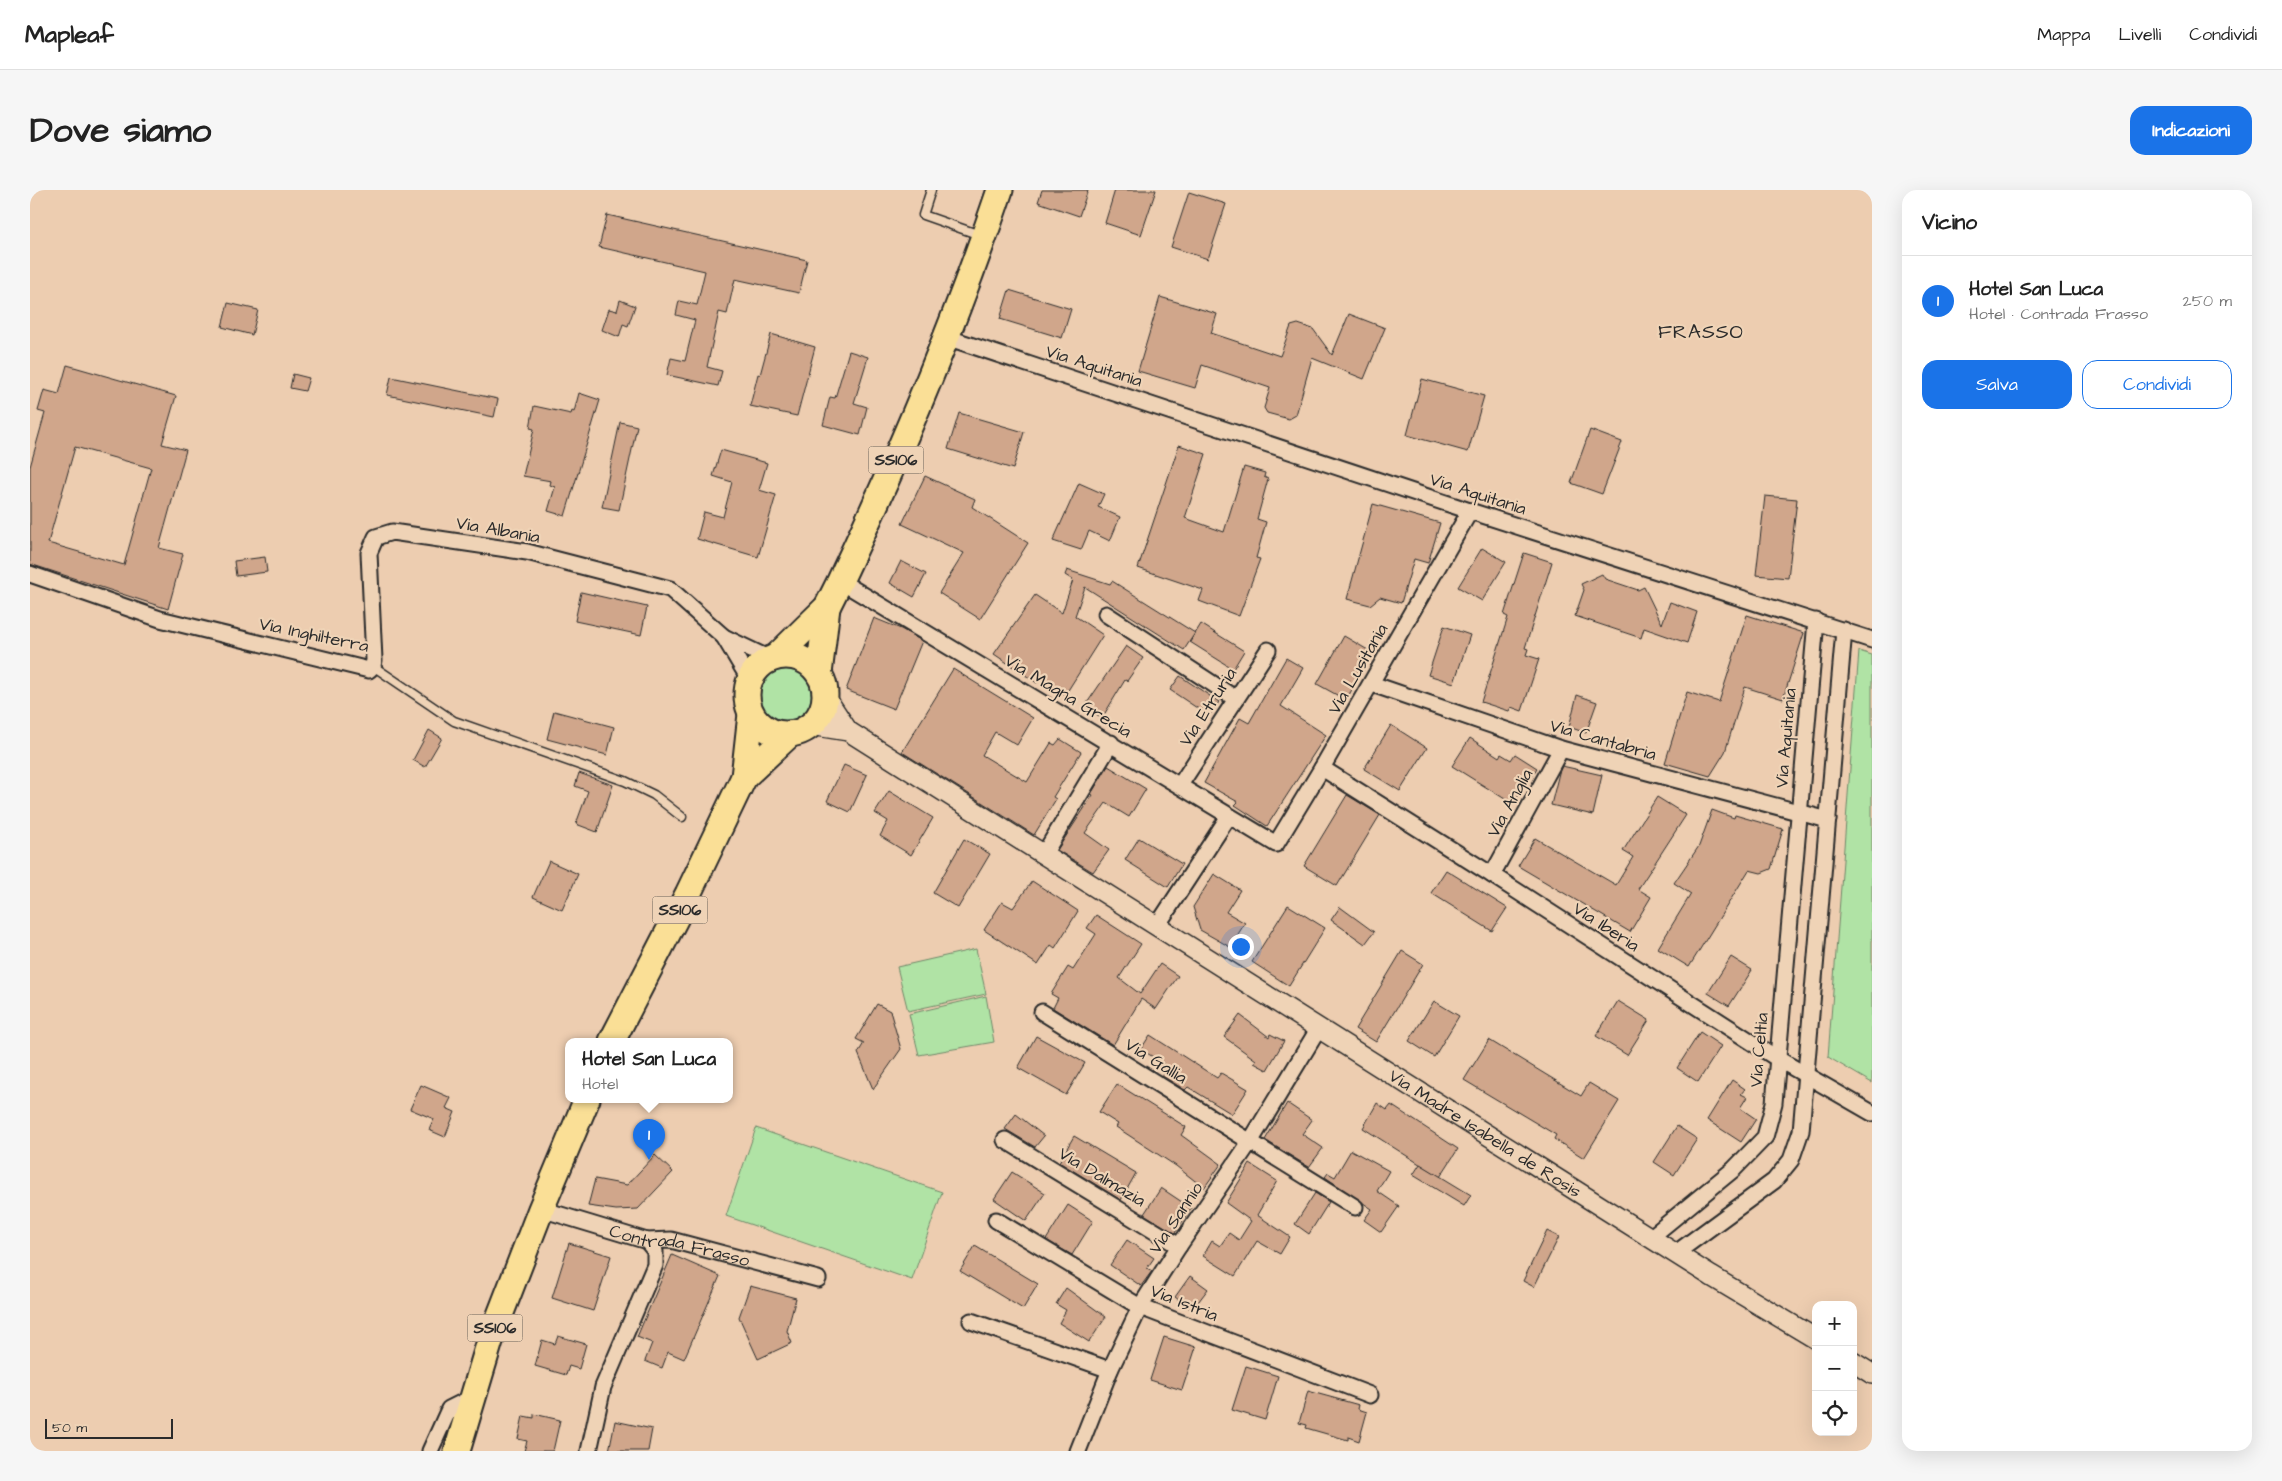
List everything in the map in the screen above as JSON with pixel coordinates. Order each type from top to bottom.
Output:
[{"type":"main road","name":"SS106","points":[[614,1038],[688,894],[744,777],[751,714],[747,691],[749,679],[756,670],[774,657],[827,607],[840,582],[910,428],[1000,190]]},
{"type":"main road","name":"SS106","points":[[744,777],[818,717],[823,707],[822,685],[827,607]]},
{"type":"main road","points":[[774,657],[790,656],[803,659],[812,665],[822,685]]},
{"type":"main road","points":[[751,714],[758,723],[768,730],[778,733],[800,730]]},
{"type":"main road","name":"SS106","points":[[457,1451],[490,1341],[541,1209],[585,1103]]},
{"type":"street","name":"Via Aquitania","points":[[946,337],[1470,512],[1816,621],[1798,813]]},
{"type":"street","name":"Via Lusitania","points":[[1276,844],[1372,684],[1470,512]]},
{"type":"street","name":"Via Albania","points":[[373,666],[369,553],[376,537],[392,532],[527,552],[660,586],[676,594],[724,636],[774,657]]},
{"type":"street","name":"Via Inghilterra","points":[[30,574],[160,619],[369,670],[373,666]]},
{"type":"street","name":"Via Magna Grecia","points":[[840,582],[1111,743],[1276,844]]},
{"type":"street","points":[[1106,614],[1236,698]]},
{"type":"street","points":[[1816,621],[1872,640]]},
{"type":"street","points":[[1676,1253],[1774,1181],[1791,1160],[1801,1131],[1844,630]]},
{"type":"street","name":"Via Albania","points":[[724,636],[749,679]]},
{"type":"street","name":"Via Etruria","points":[[1180,785],[1268,650]]},
{"type":"street","name":"Via Cantabria","points":[[1372,684],[1561,749],[1828,820]]},
{"type":"street","name":"Via Madre Isabella de Rosis","points":[[822,685],[848,731],[1812,1338]]},
{"type":"street","name":"Via Madre Isabella de Rosis","points":[[800,730],[848,731]]},
{"type":"street","points":[[1044,854],[1111,743]]},
{"type":"street","name":"Via Anglia","points":[[1492,875],[1561,749]]},
{"type":"street","name":"Via Iberia","points":[[1322,768],[1492,875],[1778,1060],[1807,1074],[1872,1113]]},
{"type":"street","name":"Via Celtia","points":[[1651,1237],[1734,1169],[1765,1137],[1774,1102],[1798,813]]},
{"type":"street","points":[[1157,926],[1230,816]]},
{"type":"street","name":"Via Gallia","points":[[1042,1012],[1250,1142]]},
{"type":"street","name":"Via Sannio","points":[[1078,1451],[1110,1370],[1140,1307],[1178,1246],[1250,1142],[1318,1028]]},
{"type":"street","name":"Via Dalmazia","points":[[1005,1140],[1178,1246]]},
{"type":"street","points":[[1250,1142],[1355,1207]]},
{"type":"street","name":"Contrada Frasso","points":[[541,1209],[647,1241],[671,1240],[818,1279]]},
{"type":"street","name":"Via Istria","points":[[996,1220],[1140,1307],[1370,1395]]},
{"type":"street","points":[[589,1451],[603,1387],[655,1266],[655,1251],[647,1241]]},
{"type":"street","points":[[971,1320],[1110,1370]]},
{"type":"street","points":[[1857,1365],[1872,1374]]},
{"type":"street","points":[[430,1451],[450,1409],[474,1397]]},
{"type":"lane","points":[[931,190],[923,215],[984,236]]},
{"type":"lane","name":"Via Inghilterra","points":[[373,666],[454,721],[625,781],[654,795],[682,817]]},
{"type":"green space","points":[[1859,651],[1872,655],[1872,1083],[1828,1057]]},
{"type":"green space","points":[[780,667],[790,667],[804,675],[810,684],[812,694],[810,704],[804,713],[790,721],[780,721],[770,716],[763,709],[758,699],[758,689],[763,679],[770,672]]},
{"type":"green space","points":[[976,949],[986,994],[908,1011],[897,967]]},
{"type":"green space","points":[[986,996],[994,1042],[919,1055],[909,1014]]},
{"type":"green space","points":[[756,1128],[942,1192],[912,1280],[726,1216]]},
{"type":"building","points":[[1042,190],[1088,190],[1079,216],[1038,202]]},
{"type":"building","points":[[1115,190],[1156,190],[1141,235],[1105,223]]},
{"type":"building","points":[[1189,192],[1226,204],[1208,259],[1171,247]]},
{"type":"building","points":[[607,215],[807,260],[799,293],[735,279],[727,314],[719,312],[707,367],[722,371],[718,386],[667,375],[671,358],[685,361],[695,320],[676,315],[679,301],[697,305],[705,271],[599,247]]},
{"type":"building","points":[[1009,290],[1071,309],[1062,338],[1000,319]]},
{"type":"building","points":[[1160,297],[1217,314],[1211,333],[1280,356],[1291,326],[1298,324],[1313,329],[1332,355],[1349,314],[1385,328],[1364,379],[1312,358],[1296,415],[1289,419],[1267,413],[1264,408],[1270,388],[1202,365],[1195,388],[1138,371]]},
{"type":"building","points":[[620,300],[635,306],[628,326],[623,324],[619,337],[602,330],[609,309],[617,311]]},
{"type":"building","points":[[228,303],[258,310],[252,335],[222,327]]},
{"type":"building","points":[[771,334],[815,347],[797,416],[750,406]]},
{"type":"building","points":[[849,351],[868,357],[854,403],[867,407],[860,435],[823,425],[830,397],[835,398]]},
{"type":"building","points":[[67,365],[176,396],[162,444],[186,450],[159,548],[183,554],[168,609],[30,564],[30,467],[45,413],[38,411],[44,390],[59,394]],"holes":[[[75,447],[151,468],[124,565],[48,543]]]},
{"type":"building","points":[[293,374],[309,378],[305,391],[290,388]]},
{"type":"building","points":[[391,377],[498,399],[494,417],[387,395]]},
{"type":"building","points":[[1422,379],[1484,396],[1468,452],[1407,435]]},
{"type":"building","points":[[579,393],[600,400],[565,516],[548,511],[555,487],[550,485],[551,481],[523,476],[534,429],[530,428],[534,406],[571,414],[572,411],[574,412]]},
{"type":"building","points":[[959,413],[1024,432],[1013,469],[948,449]]},
{"type":"building","points":[[620,422],[637,426],[619,510],[602,507]]},
{"type":"building","points":[[1590,430],[1622,442],[1602,494],[1571,483]]},
{"type":"building","points":[[1179,445],[1206,454],[1185,518],[1224,532],[1244,467],[1265,473],[1264,477],[1268,479],[1257,519],[1266,522],[1256,558],[1260,559],[1239,616],[1199,601],[1203,590],[1138,568]]},
{"type":"building","points":[[721,450],[767,463],[759,490],[776,495],[758,557],[697,539],[704,512],[723,517],[732,482],[713,476]]},
{"type":"building","points":[[925,476],[975,499],[972,507],[1028,543],[980,619],[939,593],[964,553],[902,524]]},
{"type":"building","points":[[1079,483],[1104,494],[1098,507],[1120,517],[1110,541],[1089,531],[1081,550],[1053,541]]},
{"type":"building","points":[[1765,496],[1797,499],[1788,578],[1756,575]]},
{"type":"building","points":[[1373,504],[1440,523],[1428,563],[1414,559],[1401,603],[1380,597],[1370,605],[1347,599]]},
{"type":"building","points":[[1482,548],[1506,562],[1482,601],[1458,587]]},
{"type":"building","points":[[1524,553],[1552,562],[1525,648],[1528,649],[1526,655],[1539,659],[1522,711],[1511,707],[1509,711],[1481,702],[1508,617],[1504,615]]},
{"type":"building","points":[[265,557],[267,572],[236,576],[234,561]]},
{"type":"building","points":[[901,561],[926,574],[914,597],[890,583]]},
{"type":"building","points":[[1067,570],[1110,584],[1112,581],[1195,633],[1184,650],[1085,587],[1075,616],[1103,635],[1065,695],[1040,679],[1037,683],[994,654],[1035,595],[1062,613],[1073,580],[1065,575]]},
{"type":"building","points":[[1602,574],[1605,579],[1638,590],[1644,587],[1662,624],[1670,602],[1697,612],[1687,643],[1644,628],[1641,638],[1575,616],[1584,590],[1581,584]]},
{"type":"building","points":[[581,592],[647,607],[641,635],[575,621]]},
{"type":"building","points":[[1747,615],[1804,633],[1783,699],[1745,687],[1725,752],[1710,776],[1665,763],[1687,692],[1719,702]]},
{"type":"building","points":[[874,618],[901,629],[922,641],[894,709],[846,690]]},
{"type":"building","points":[[1201,624],[1244,651],[1233,669],[1190,642]]},
{"type":"building","points":[[1444,626],[1470,635],[1454,683],[1428,675]]},
{"type":"building","points":[[1344,636],[1373,653],[1346,700],[1317,684]]},
{"type":"building","points":[[1126,646],[1143,658],[1127,681],[1125,680],[1102,718],[1085,706]]},
{"type":"building","points":[[1286,658],[1303,668],[1281,706],[1326,735],[1267,826],[1235,805],[1238,802],[1204,783],[1240,718],[1249,723]]},
{"type":"building","points":[[953,669],[1033,718],[1017,745],[995,732],[982,755],[1027,782],[1051,743],[1055,745],[1060,739],[1081,752],[1053,797],[1056,799],[1034,835],[902,752]]},
{"type":"building","points":[[1180,676],[1219,702],[1209,716],[1170,690]]},
{"type":"building","points":[[1577,695],[1597,702],[1586,733],[1569,727]]},
{"type":"building","points":[[554,711],[614,727],[607,755],[547,739]]},
{"type":"building","points":[[1391,725],[1427,748],[1400,791],[1364,769]]},
{"type":"building","points":[[429,730],[442,738],[425,767],[413,760]]},
{"type":"building","points":[[1470,738],[1499,757],[1501,754],[1511,760],[1515,754],[1537,768],[1513,804],[1452,766]]},
{"type":"building","points":[[844,765],[867,775],[850,812],[827,801]]},
{"type":"building","points":[[1108,766],[1146,789],[1129,817],[1106,803],[1085,833],[1109,850],[1093,872],[1057,850],[1093,795],[1091,794]]},
{"type":"building","points":[[1562,766],[1602,775],[1593,815],[1551,805]]},
{"type":"building","points":[[579,773],[613,785],[597,832],[576,824],[588,791],[575,786]]},
{"type":"building","points":[[889,791],[933,818],[911,855],[880,836],[888,821],[875,813]]},
{"type":"building","points":[[1347,795],[1380,815],[1337,886],[1304,866]]},
{"type":"building","points":[[1657,797],[1686,815],[1638,889],[1651,897],[1630,932],[1518,866],[1535,838],[1616,885],[1633,857],[1623,851]]},
{"type":"building","points":[[1712,810],[1734,818],[1735,815],[1783,829],[1771,869],[1761,873],[1749,870],[1689,967],[1658,948],[1691,894],[1674,883],[1699,846]]},
{"type":"building","points":[[1139,838],[1182,864],[1168,887],[1125,860]]},
{"type":"building","points":[[964,839],[990,854],[958,908],[933,893]]},
{"type":"building","points":[[549,861],[578,874],[562,910],[533,897]]},
{"type":"building","points":[[1446,870],[1507,908],[1492,931],[1431,893]]},
{"type":"building","points":[[1214,874],[1240,890],[1226,912],[1245,923],[1230,947],[1200,930],[1193,907]]},
{"type":"building","points":[[1032,881],[1078,911],[1055,948],[1051,945],[1038,965],[984,930],[1002,902],[1013,908]]},
{"type":"building","points":[[1288,905],[1325,928],[1289,986],[1252,962]]},
{"type":"building","points":[[1340,907],[1374,932],[1365,944],[1331,920]]},
{"type":"building","points":[[1096,915],[1141,944],[1119,978],[1140,994],[1160,964],[1178,976],[1156,1009],[1141,999],[1113,1045],[1053,1008],[1058,998],[1051,994],[1068,967],[1073,970],[1096,934],[1087,928]]},
{"type":"building","points":[[1402,951],[1423,964],[1376,1042],[1355,1029]]},
{"type":"building","points":[[1731,957],[1752,970],[1729,1006],[1708,993]]},
{"type":"building","points":[[1434,1001],[1459,1016],[1434,1057],[1409,1041]]},
{"type":"building","points":[[1618,1001],[1649,1020],[1627,1055],[1596,1036]]},
{"type":"building","points":[[877,1004],[890,1011],[901,1049],[873,1089],[858,1053],[864,1043],[856,1039]]},
{"type":"building","points":[[1240,1015],[1269,1037],[1270,1034],[1284,1041],[1267,1070],[1254,1063],[1256,1060],[1224,1037]]},
{"type":"building","points":[[1700,1032],[1721,1046],[1698,1082],[1677,1068]]},
{"type":"building","points":[[1150,1035],[1217,1078],[1221,1073],[1248,1089],[1232,1114],[1188,1087],[1185,1090],[1162,1076],[1168,1067],[1141,1049]]},
{"type":"building","points":[[1036,1036],[1085,1063],[1066,1095],[1018,1068]]},
{"type":"building","points":[[1489,1040],[1581,1096],[1589,1083],[1619,1101],[1584,1158],[1554,1139],[1556,1135],[1464,1080]]},
{"type":"building","points":[[1732,1080],[1745,1089],[1741,1094],[1747,1097],[1740,1108],[1756,1119],[1741,1142],[1707,1120]]},
{"type":"building","points":[[1117,1084],[1186,1127],[1181,1135],[1221,1164],[1204,1188],[1176,1166],[1116,1127],[1118,1124],[1099,1112]]},
{"type":"building","points":[[421,1085],[451,1098],[446,1108],[455,1112],[445,1137],[429,1130],[434,1119],[410,1109]]},
{"type":"building","points":[[1287,1103],[1312,1120],[1302,1134],[1323,1148],[1309,1167],[1265,1140]]},
{"type":"building","points":[[1377,1103],[1387,1110],[1391,1105],[1458,1149],[1440,1177],[1363,1128]]},
{"type":"building","points":[[1016,1114],[1044,1136],[1035,1147],[1005,1129]]},
{"type":"building","points":[[1677,1126],[1697,1139],[1674,1175],[1654,1162]]},
{"type":"building","points":[[1074,1136],[1136,1173],[1121,1200],[1059,1162]]},
{"type":"building","points":[[1351,1150],[1389,1171],[1377,1191],[1399,1206],[1381,1232],[1364,1220],[1372,1209],[1325,1177],[1328,1173],[1335,1177]]},
{"type":"building","points":[[655,1155],[673,1172],[638,1209],[616,1210],[588,1206],[595,1179],[627,1185]]},
{"type":"building","points":[[1250,1164],[1277,1181],[1257,1215],[1290,1237],[1280,1254],[1257,1241],[1235,1276],[1203,1256],[1212,1241],[1220,1246],[1229,1233],[1239,1240],[1251,1221],[1226,1203]]},
{"type":"building","points":[[1420,1164],[1471,1195],[1464,1206],[1413,1175]]},
{"type":"building","points":[[1012,1172],[1045,1193],[1026,1221],[994,1199]]},
{"type":"building","points":[[1161,1188],[1191,1208],[1175,1233],[1144,1214]]},
{"type":"building","points":[[1315,1193],[1329,1202],[1309,1234],[1295,1224]]},
{"type":"building","points":[[1068,1205],[1093,1221],[1072,1255],[1046,1240]]},
{"type":"building","points":[[1547,1231],[1559,1237],[1534,1287],[1523,1281]]},
{"type":"building","points":[[1127,1240],[1154,1258],[1147,1268],[1152,1271],[1141,1286],[1110,1265]]},
{"type":"building","points":[[569,1243],[611,1256],[593,1311],[552,1298]]},
{"type":"building","points":[[975,1246],[1038,1284],[1023,1309],[960,1271]]},
{"type":"building","points":[[672,1255],[720,1276],[684,1359],[668,1352],[662,1368],[645,1361],[652,1343],[637,1337]]},
{"type":"building","points":[[1190,1276],[1208,1289],[1192,1310],[1175,1297]]},
{"type":"building","points":[[750,1286],[796,1298],[787,1331],[792,1343],[758,1359],[739,1317]]},
{"type":"building","points":[[1066,1288],[1106,1317],[1089,1342],[1059,1323],[1066,1310],[1056,1304]]},
{"type":"building","points":[[558,1336],[586,1344],[579,1369],[569,1366],[566,1375],[535,1366],[542,1340],[555,1344]]},
{"type":"building","points":[[1164,1337],[1196,1347],[1182,1390],[1150,1380]]},
{"type":"building","points":[[1246,1366],[1278,1376],[1265,1420],[1232,1410]]},
{"type":"building","points":[[1308,1391],[1359,1405],[1358,1409],[1367,1412],[1359,1441],[1348,1437],[1348,1440],[1306,1428],[1307,1425],[1299,1423]]},
{"type":"building","points":[[534,1414],[560,1420],[553,1451],[524,1451],[527,1441],[518,1439],[523,1416],[534,1418]]},
{"type":"building","points":[[615,1421],[652,1429],[648,1451],[609,1451]]},
{"type":"place","name":"Hotel San Luca","points":[[649,1160]]},
{"type":"district","name":"FRASSO","points":[[1701,332]]}]
